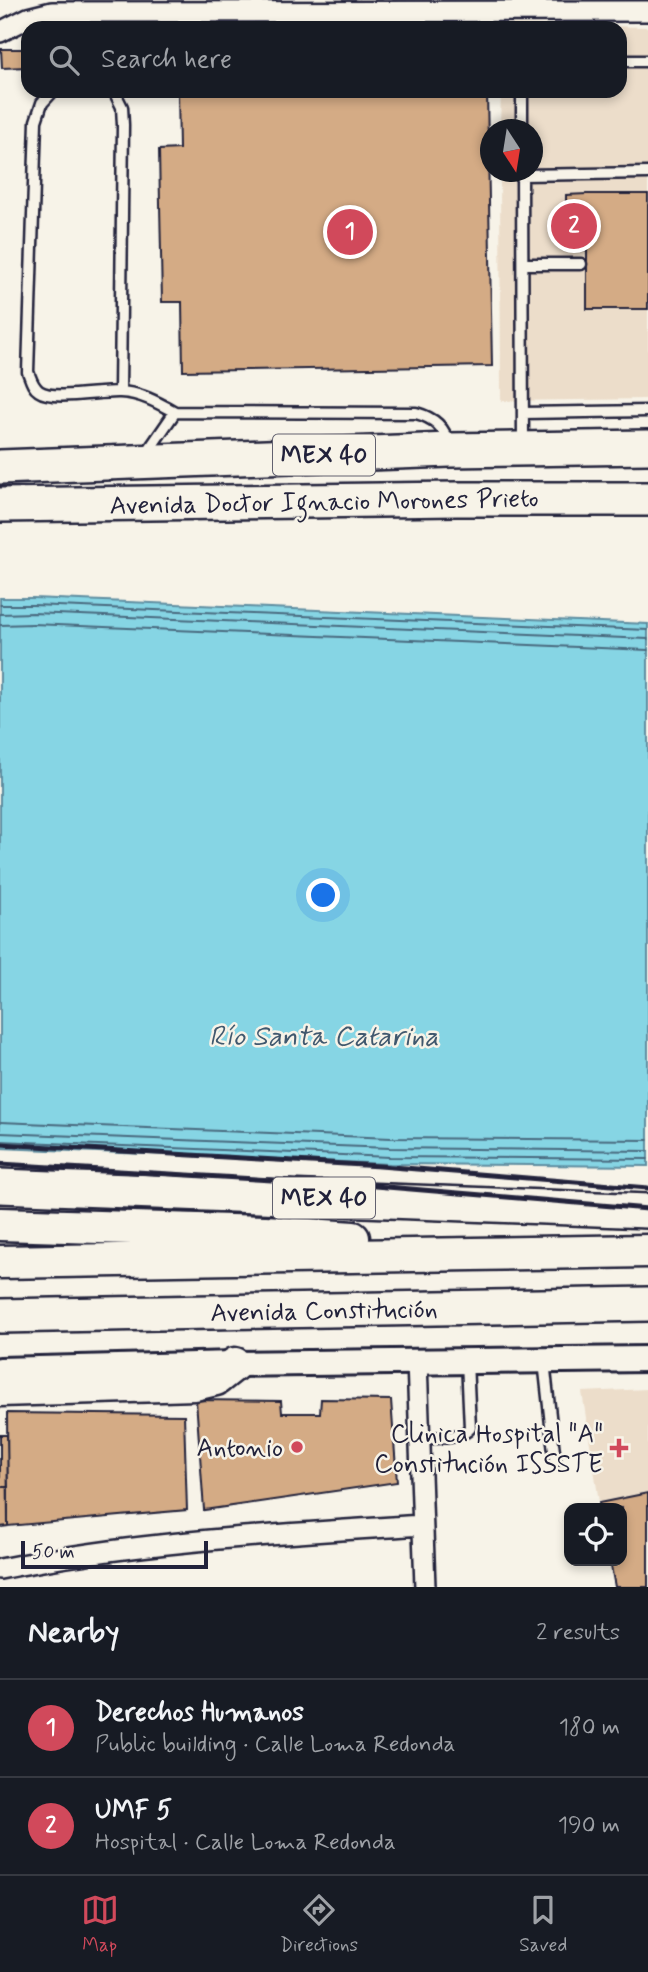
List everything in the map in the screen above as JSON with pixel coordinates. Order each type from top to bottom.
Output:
[{"type":"highway","name":"Avenida Doctor Ignacio Morones Prieto","points":[[0,467],[450,450],[648,447]]},
{"type":"highway","name":"Avenida Doctor Ignacio Morones Prieto","points":[[0,505],[648,499]]},
{"type":"highway","name":"MEX 40","points":[[0,1186],[648,1211]]},
{"type":"highway","name":"Avenida Constitución","points":[[0,1316],[648,1304]]},
{"type":"main road","points":[[0,1224],[265,1232],[550,1252]]},
{"type":"main road","name":"Avenida Constitución","points":[[0,1262],[648,1251]]},
{"type":"main road","points":[[0,1390],[195,1384],[216,1379],[235,1364]]},
{"type":"street","points":[[23,21],[52,12],[177,6],[381,6],[648,11]]},
{"type":"street","points":[[0,32],[21,22]]},
{"type":"street","name":"Avenida Constitución","points":[[0,1370],[648,1359]]},
{"type":"street","points":[[417,1361],[425,1587]]},
{"type":"street","points":[[0,1569],[124,1549],[229,1537],[422,1525]]},
{"type":"lane","points":[[627,61],[648,61]]},
{"type":"lane","points":[[47,98],[36,121],[28,372],[33,385],[40,393],[54,395],[120,392],[146,396],[175,412],[416,413],[427,416],[438,424],[448,438],[450,450]]},
{"type":"lane","points":[[117,98],[123,125],[120,392]]},
{"type":"lane","points":[[522,98],[522,119]]},
{"type":"lane","points":[[543,173],[648,173]]},
{"type":"lane","points":[[522,182],[524,449]]},
{"type":"lane","points":[[523,264],[581,264]]},
{"type":"lane","points":[[523,413],[648,411]]},
{"type":"lane","points":[[140,462],[175,412]]},
{"type":"lane","points":[[544,1360],[555,1461]]},
{"type":"lane","points":[[420,1439],[468,1432],[467,1361]]},
{"type":"shaded area","points":[[627,27],[648,27],[648,399],[501,401],[500,182],[543,182],[543,119],[500,119],[501,98],[627,98]]},
{"type":"shaded area","name":"Clinica Hospital \"A\" Constitución ISSSTE","points":[[648,1389],[648,1587],[615,1587],[611,1566],[627,1566],[627,1503],[599,1503],[582,1392]]},
{"type":"water","name":"Río Santa Catarina","points":[[0,598],[648,624],[648,1166],[390,1164],[0,1148]]},
{"type":"building","points":[[1,49],[21,49],[21,67],[2,68]]},
{"type":"building","points":[[178,98],[487,98],[488,119],[480,119],[480,182],[489,182],[492,366],[183,371],[182,302],[162,302],[159,150],[179,149]]},
{"type":"building","points":[[648,194],[648,309],[587,309],[587,250],[566,249],[566,195]]},
{"type":"building","name":"Antonio","points":[[321,1399],[391,1400],[397,1482],[204,1510],[196,1400],[281,1401],[282,1413],[320,1413]]},
{"type":"building","points":[[7,1413],[184,1415],[187,1510],[8,1526]]},
{"type":"building","points":[[0,1435],[7,1435],[8,1487],[0,1487]]},
{"type":"building","points":[[0,1487],[8,1487],[8,1526],[0,1527]]},
{"type":"building","points":[[648,1493],[648,1587],[615,1587],[611,1566],[627,1566],[627,1503],[599,1503]]},
{"type":"railway","points":[[0,1144],[380,1166],[648,1188]]},
{"type":"railway","points":[[0,1164],[375,1186],[648,1209]]},
{"type":"place","name":"UMF 5","points":[[574,226]]},
{"type":"place","name":"Derechos Humanos","points":[[350,232]]},
{"type":"place","name":"Antonio","points":[[297,1447]]},
{"type":"place","name":"Clinica Hospital \"A\" Constitución ISSSTE","points":[[619,1448]]}]
